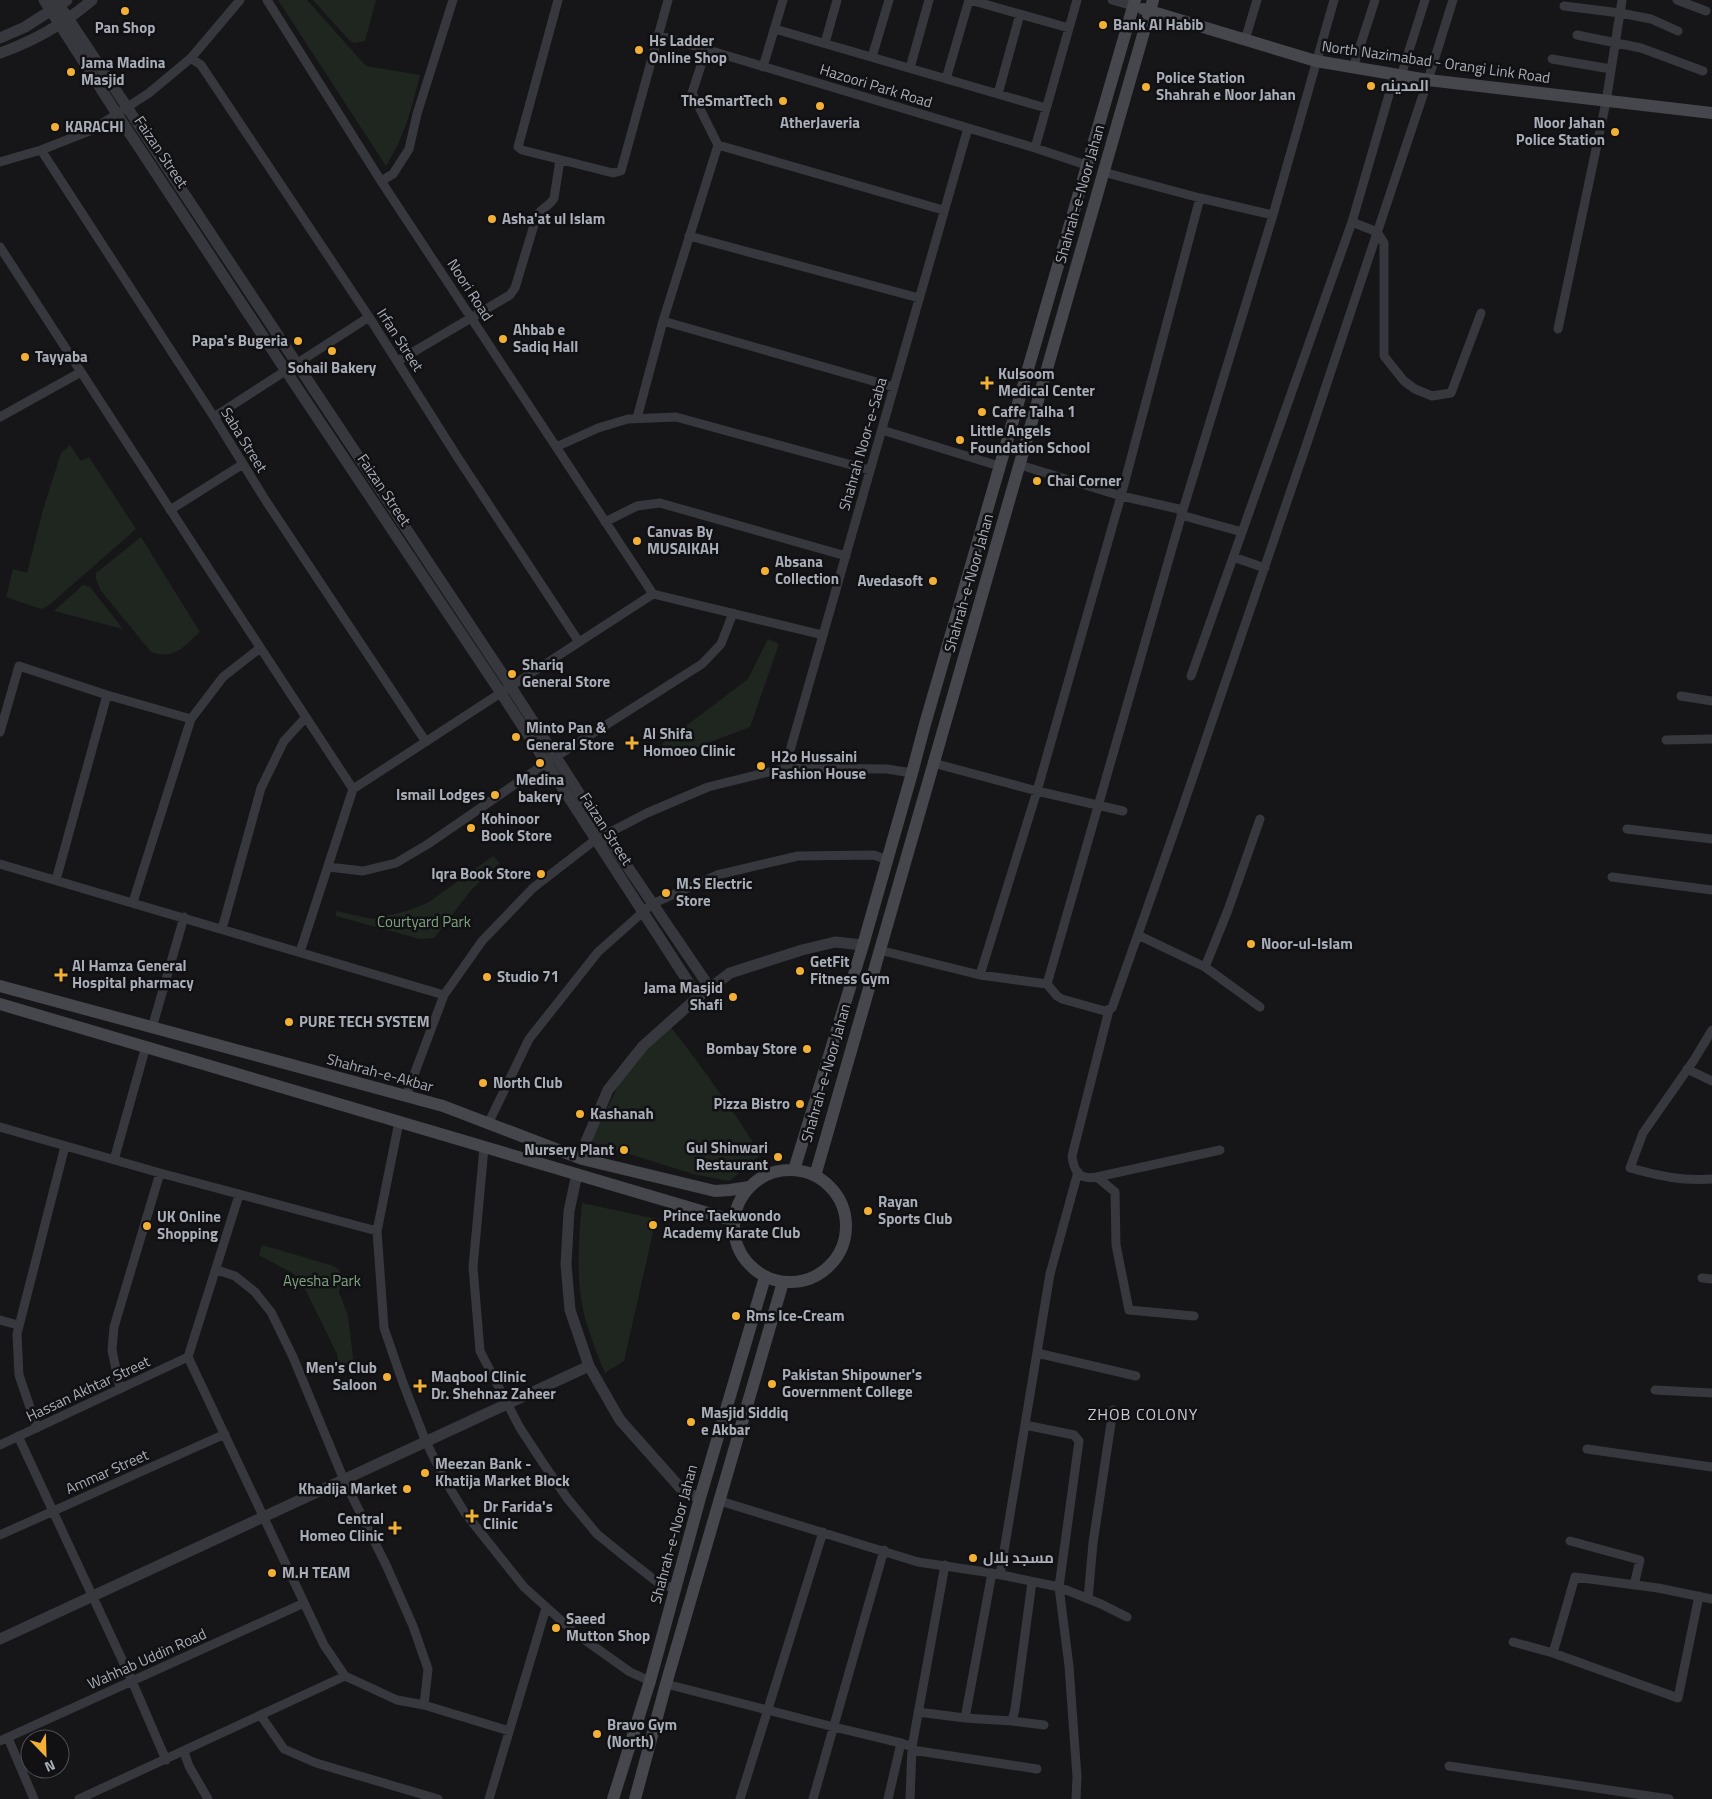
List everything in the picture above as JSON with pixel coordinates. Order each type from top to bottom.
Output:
[{"type":"main road","name":"North Nazimabad - Orangi Link Road","points":[[1134,3],[1152,6],[1245,40],[1316,61],[1428,80],[1712,113]]},
{"type":"main road","name":"Shahrah-e-Noor Jahan","points":[[794,1170],[863,945],[999,466],[1134,3]]},
{"type":"main road","name":"Shahrah-e-Noor Jahan","points":[[815,1176],[878,950],[944,728],[1152,6]]},
{"type":"main road","points":[[1047,302],[1065,307]]},
{"type":"main road","points":[[925,724],[944,728]]},
{"type":"main road","name":"Shahrah-e-Akbar","points":[[0,986],[443,1106],[582,1159],[715,1191],[750,1187]]},
{"type":"main road","points":[[0,1004],[735,1221]]},
{"type":"main road","points":[[794,1170],[825,1180],[837,1194],[842,1208],[845,1229],[842,1244],[836,1258],[826,1269],[813,1277],[783,1282],[765,1277],[746,1262],[739,1251],[735,1239],[735,1212],[741,1199],[750,1187],[765,1176],[794,1170]]},
{"type":"main road","name":"Shahrah-e-Noor Jahan","points":[[613,1799],[650,1681],[700,1498],[765,1277]]},
{"type":"main road","points":[[635,1799],[666,1684],[783,1282]]},
{"type":"street","name":"Faizan Street","points":[[44,0],[58,4],[64,21],[117,114],[286,371],[506,690]]},
{"type":"street","points":[[0,53],[24,44],[64,21],[92,0]]},
{"type":"street","points":[[0,162],[42,150],[92,130],[149,93],[190,58],[240,0]]},
{"type":"street","name":"Noori Road","points":[[267,0],[382,181],[653,594]]},
{"type":"street","points":[[382,181],[393,174],[409,149],[417,114],[452,0]]},
{"type":"street","points":[[558,0],[518,147],[522,150],[612,173],[621,171],[668,0]]},
{"type":"street","points":[[764,67],[783,0]]},
{"type":"street","points":[[825,43],[838,0]]},
{"type":"street","points":[[872,57],[890,0]]},
{"type":"street","points":[[910,68],[930,0]]},
{"type":"street","points":[[946,79],[969,0],[1069,28]]},
{"type":"street","points":[[1035,148],[1077,0]]},
{"type":"street","points":[[1112,0],[1134,3]]},
{"type":"street","points":[[1245,40],[1257,0]]},
{"type":"street","points":[[1047,984],[1182,512],[1273,215],[1334,0]]},
{"type":"street","points":[[1354,68],[1376,0]]},
{"type":"street","points":[[1191,676],[1352,222],[1398,75],[1426,0]]},
{"type":"street","points":[[1220,1150],[1097,1178],[1084,1178],[1078,1172],[1072,1156],[1109,1010],[1114,1004],[1265,568],[1453,0]]},
{"type":"street","points":[[1558,329],[1606,102],[1622,0]]},
{"type":"street","points":[[1676,0],[1706,11]]},
{"type":"street","points":[[0,38],[25,27],[58,4]]},
{"type":"street","points":[[1564,6],[1651,19],[1678,31]]},
{"type":"street","points":[[998,94],[1020,14]]},
{"type":"street","name":"Faizan Street","points":[[64,21],[127,107],[297,364],[648,908],[698,997]]},
{"type":"street","points":[[775,29],[1046,108]]},
{"type":"street","name":"Hazoori Park Road","points":[[658,35],[1086,165]]},
{"type":"street","points":[[1577,35],[1641,48],[1703,71]]},
{"type":"street","points":[[637,418],[663,321],[718,145],[692,94],[706,50]]},
{"type":"street","name":"Irfan Street","points":[[190,58],[201,65],[369,317],[458,458],[579,642]]},
{"type":"street","points":[[1552,59],[1611,69]]},
{"type":"street","name":"Shahrah Noor-e-Saba","points":[[785,768],[968,128]]},
{"type":"street","points":[[718,145],[943,210]]},
{"type":"street","name":"Saba Street","points":[[42,150],[266,501],[426,742]]},
{"type":"street","points":[[398,361],[510,295],[515,288],[537,215],[554,198],[560,160]]},
{"type":"street","points":[[1103,172],[1273,215]]},
{"type":"street","points":[[980,975],[1037,791],[1121,496],[1200,198]]},
{"type":"street","points":[[1352,222],[1377,232],[1384,243],[1384,356],[1404,381],[1415,389],[1432,396],[1451,393],[1481,313]]},
{"type":"street","points":[[689,236],[919,298]]},
{"type":"street","points":[[0,247],[353,789]]},
{"type":"street","points":[[214,417],[369,317]]},
{"type":"street","points":[[663,321],[894,387]]},
{"type":"street","points":[[0,417],[81,372]]},
{"type":"street","points":[[556,447],[598,428],[628,418],[676,418],[870,470]]},
{"type":"street","points":[[882,430],[999,466]]},
{"type":"street","points":[[170,510],[243,464]]},
{"type":"street","points":[[1020,465],[1121,496],[1182,512],[1242,532]]},
{"type":"street","points":[[605,522],[636,506],[660,503],[846,556]]},
{"type":"street","points":[[1234,556],[1265,568]]},
{"type":"street","points":[[300,952],[353,789],[653,594],[823,635]]},
{"type":"street","points":[[328,867],[363,871],[396,863],[428,844],[551,760],[702,664],[721,644],[733,613]]},
{"type":"street","points":[[133,902],[191,719],[223,677],[260,648]]},
{"type":"street","points":[[0,732],[19,666],[107,695],[191,719]]},
{"type":"street","points":[[56,880],[107,695]]},
{"type":"street","points":[[1681,696],[1712,701]]},
{"type":"street","points":[[222,929],[262,788],[284,741],[306,717]]},
{"type":"street","points":[[1666,740],[1712,739]]},
{"type":"street","points":[[933,763],[1037,791],[1123,811]]},
{"type":"street","points":[[406,1096],[444,995],[482,940],[533,888],[601,837],[646,813],[708,787],[785,768],[887,769],[912,773]]},
{"type":"street","points":[[1205,967],[1228,910],[1260,819]]},
{"type":"street","points":[[1628,829],[1712,839]]},
{"type":"street","points":[[488,1124],[529,1039],[598,952],[648,908],[717,875],[798,856],[874,855],[887,860]]},
{"type":"street","points":[[0,864],[444,995]]},
{"type":"street","points":[[1612,878],[1712,890]]},
{"type":"street","name":"Faizan Street","points":[[648,908],[710,988]]},
{"type":"street","points":[[152,1028],[184,917]]},
{"type":"street","points":[[1138,935],[1205,967],[1260,1007]]},
{"type":"street","points":[[582,1159],[585,1144],[608,1090],[643,1046],[698,997],[730,973],[802,950],[835,942],[863,945]]},
{"type":"street","points":[[878,950],[980,975],[1047,984],[1062,999],[1106,1011],[1109,1010]]},
{"type":"street","points":[[1712,1030],[1643,1133],[1630,1168],[1672,1178],[1712,1179]]},
{"type":"street","points":[[1703,1045],[1712,1049]]},
{"type":"street","points":[[114,1160],[146,1046]]},
{"type":"street","points":[[1687,1069],[1712,1081]]},
{"type":"street","points":[[399,1122],[377,1231],[384,1328],[402,1383],[426,1442],[446,1482],[465,1513],[524,1587],[575,1633],[630,1672],[650,1681]]},
{"type":"street","points":[[0,1127],[239,1195],[377,1231]]},
{"type":"street","points":[[37,1428],[19,1374],[17,1334],[18,1324],[65,1146]]},
{"type":"street","points":[[484,1148],[473,1267],[480,1350],[507,1404],[543,1464],[567,1498],[597,1534],[661,1585],[676,1588]]},
{"type":"street","points":[[965,1718],[1025,1425],[1050,1274],[1078,1172]]},
{"type":"street","points":[[120,1389],[112,1350],[114,1327],[160,1173]]},
{"type":"street","points":[[577,1174],[569,1211],[566,1264],[570,1310],[589,1366],[620,1420],[684,1492],[700,1498]]},
{"type":"street","points":[[1097,1178],[1115,1192],[1116,1245],[1129,1310],[1194,1316]]},
{"type":"street","points":[[239,1195],[217,1270],[188,1357],[324,1646],[345,1676],[397,1700],[424,1705],[509,1731]]},
{"type":"street","points":[[217,1270],[235,1276],[255,1292],[271,1312],[293,1357],[344,1480],[387,1567],[413,1626],[428,1669],[424,1705]]},
{"type":"street","points":[[1702,1278],[1712,1279]]},
{"type":"street","points":[[0,1320],[18,1324]]},
{"type":"street","points":[[1037,1353],[1136,1376]]},
{"type":"street","name":"Hassan Akhtar Street","points":[[0,1445],[188,1357]]},
{"type":"street","points":[[0,1639],[589,1366]]},
{"type":"street","points":[[1655,1390],[1712,1393]]},
{"type":"street","points":[[1088,1599],[1093,1543],[1113,1410]]},
{"type":"street","points":[[1025,1425],[1074,1435],[1079,1441],[1059,1587],[1069,1666],[1077,1776],[1076,1799]]},
{"type":"street","name":"Ammar Street","points":[[0,1536],[225,1434]]},
{"type":"street","points":[[18,1436],[132,1681],[166,1760]]},
{"type":"street","points":[[1587,1449],[1712,1467]]},
{"type":"street","points":[[720,1501],[918,1562],[996,1574],[1059,1587],[1127,1617]]},
{"type":"street","points":[[740,1799],[823,1532]]},
{"type":"street","points":[[1570,1541],[1640,1560],[1634,1585]]},
{"type":"street","points":[[813,1799],[884,1550]]},
{"type":"street","points":[[912,1799],[912,1749],[944,1565]]},
{"type":"street","points":[[1553,1653],[1575,1577],[1712,1599]]},
{"type":"street","points":[[1012,1721],[1032,1582]]},
{"type":"street","points":[[1513,1642],[1553,1653],[1678,1698],[1699,1596]]},
{"type":"street","name":"Wahhab Uddin Road","points":[[4,1739],[304,1603]]},
{"type":"street","points":[[489,1799],[546,1608]]},
{"type":"street","points":[[79,1799],[345,1676]]},
{"type":"street","points":[[666,1684],[901,1743],[912,1749],[1037,1769]]},
{"type":"street","points":[[918,1712],[965,1718],[1044,1724]]},
{"type":"street","points":[[261,1716],[284,1749],[316,1763],[438,1799]]},
{"type":"street","points":[[4,1739],[34,1799]]},
{"type":"street","points":[[888,1799],[901,1743]]},
{"type":"street","points":[[184,1752],[208,1799]]},
{"type":"street","points":[[1449,1766],[1665,1799]]},
{"type":"green space","points":[[278,0],[307,0],[366,66],[420,75],[403,133],[386,166]]},
{"type":"green space","points":[[313,0],[376,0],[365,41],[354,43],[349,40]]},
{"type":"green space","points":[[70,445],[81,461],[89,457],[136,529],[48,606],[41,609],[6,597],[13,569],[27,573],[43,510],[61,453]]},
{"type":"green space","points":[[141,537],[200,632],[173,653],[159,654],[151,652],[101,591],[96,579],[96,573]]},
{"type":"green space","points":[[83,585],[90,587],[123,629],[54,611]]},
{"type":"green space","points":[[768,639],[779,644],[750,727],[670,757],[662,744],[748,679]]},
{"type":"green space","name":"Courtyard Park","points":[[493,856],[500,863],[472,889],[434,938],[420,939],[336,916],[336,911],[372,919],[407,911],[429,902]]},
{"type":"green space","points":[[670,1026],[717,1089],[761,1155],[745,1166],[729,1181],[693,1174],[591,1142],[620,1082],[643,1052]]},
{"type":"green space","points":[[582,1203],[656,1219],[624,1361],[605,1373],[588,1330],[580,1291],[579,1253]]},
{"type":"green space","name":"Ayesha Park","points":[[262,1245],[334,1266],[340,1271],[342,1280],[339,1292],[348,1316],[354,1365],[339,1376],[334,1363],[338,1361],[337,1354],[305,1289],[294,1274],[259,1255]]},
{"type":"place","name":"Pan Shop","points":[[125,11]]},
{"type":"place","name":"Bank Al Habib","points":[[1103,25]]},
{"type":"place","name":"Hs Ladder Online Shop","points":[[639,50]]},
{"type":"place","name":"Jama Madina Masjid","points":[[71,72]]},
{"type":"place","name":"المدینہ","points":[[1371,86]]},
{"type":"place","name":"Police Station Shahrah e Noor Jahan","points":[[1146,87]]},
{"type":"place","name":"TheSmartTech","points":[[783,101]]},
{"type":"place","name":"AtherJaveria","points":[[820,106]]},
{"type":"place","name":"KARACHI","points":[[55,127]]},
{"type":"place","name":"Noor Jahan Police Station","points":[[1615,132]]},
{"type":"place","name":"Asha'at ul Islam","points":[[492,219]]},
{"type":"place","name":"Ahbab e Sadiq Hall","points":[[503,339]]},
{"type":"place","name":"Papa's Bugeria","points":[[298,341]]},
{"type":"place","name":"Sohail Bakery","points":[[332,351]]},
{"type":"place","name":"Tayyaba","points":[[25,357]]},
{"type":"place","name":"Kulsoom Medical Center","points":[[987,383]]},
{"type":"place","name":"Caffe Talha 1","points":[[982,412]]},
{"type":"place","name":"Little Angels Foundation School","points":[[960,440]]},
{"type":"place","name":"Chai Corner","points":[[1037,481]]},
{"type":"place","name":"Canvas By MUSAIKAH","points":[[637,541]]},
{"type":"place","name":"Absana Collection","points":[[765,571]]},
{"type":"place","name":"Avedasoft","points":[[933,581]]},
{"type":"place","name":"Shariq General Store","points":[[512,674]]},
{"type":"place","name":"Minto Pan & General Store","points":[[516,737]]},
{"type":"place","name":"Al Shifa Homoeo Clinic","points":[[632,743]]},
{"type":"place","name":"Medina bakery","points":[[540,763]]},
{"type":"place","name":"H2o Hussaini Fashion House","points":[[761,766]]},
{"type":"place","name":"Ismail Lodges","points":[[495,795]]},
{"type":"place","name":"Kohinoor Book Store","points":[[471,828]]},
{"type":"place","name":"Iqra Book Store","points":[[541,874]]},
{"type":"place","name":"M.S Electric Store","points":[[666,893]]},
{"type":"place","name":"Noor-ul-Islam","points":[[1251,944]]},
{"type":"place","name":"GetFit Fitness Gym","points":[[800,971]]},
{"type":"place","name":"Al Hamza General Hospital pharmacy","points":[[61,975]]},
{"type":"place","name":"Studio 71","points":[[487,977]]},
{"type":"place","name":"Jama Masjid Shafi","points":[[733,997]]},
{"type":"place","name":"PURE TECH SYSTEM","points":[[289,1022]]},
{"type":"place","name":"Bombay Store","points":[[807,1049]]},
{"type":"place","name":"North Club","points":[[483,1083]]},
{"type":"place","name":"Pizza Bistro","points":[[800,1104]]},
{"type":"place","name":"Kashanah","points":[[580,1114]]},
{"type":"place","name":"Nursery Plant","points":[[624,1150]]},
{"type":"place","name":"Gul Shinwari Restaurant","points":[[778,1157]]},
{"type":"place","name":"Rayan Sports Club","points":[[868,1211]]},
{"type":"place","name":"Prince Taekwondo Academy Karate Club","points":[[653,1225]]},
{"type":"place","name":"UK Online Shopping","points":[[147,1226]]},
{"type":"place","name":"Rms Ice-Cream","points":[[736,1316]]},
{"type":"place","name":"Men's Club Saloon","points":[[387,1377]]},
{"type":"place","name":"Pakistan Shipowner's Government College","points":[[772,1384]]},
{"type":"place","name":"Maqbool Clinic Dr. Shehnaz Zaheer","points":[[420,1386]]},
{"type":"place","name":"Masjid Siddiq e Akbar","points":[[691,1422]]},
{"type":"place","name":"Meezan Bank - Khatija Market Block","points":[[425,1473]]},
{"type":"place","name":"Khadija Market","points":[[407,1489]]},
{"type":"place","name":"Dr Farida's Clinic","points":[[472,1516]]},
{"type":"place","name":"Central Homeo Clinic","points":[[395,1528]]},
{"type":"place","name":"مسجد بلال","points":[[973,1558]]},
{"type":"place","name":"M.H TEAM","points":[[272,1573]]},
{"type":"place","name":"Saeed Mutton Shop","points":[[556,1628]]},
{"type":"place","name":"Bravo Gym (North)","points":[[597,1734]]},
{"type":"district","name":"ZHOB COLONY","points":[[1143,1414]]}]
